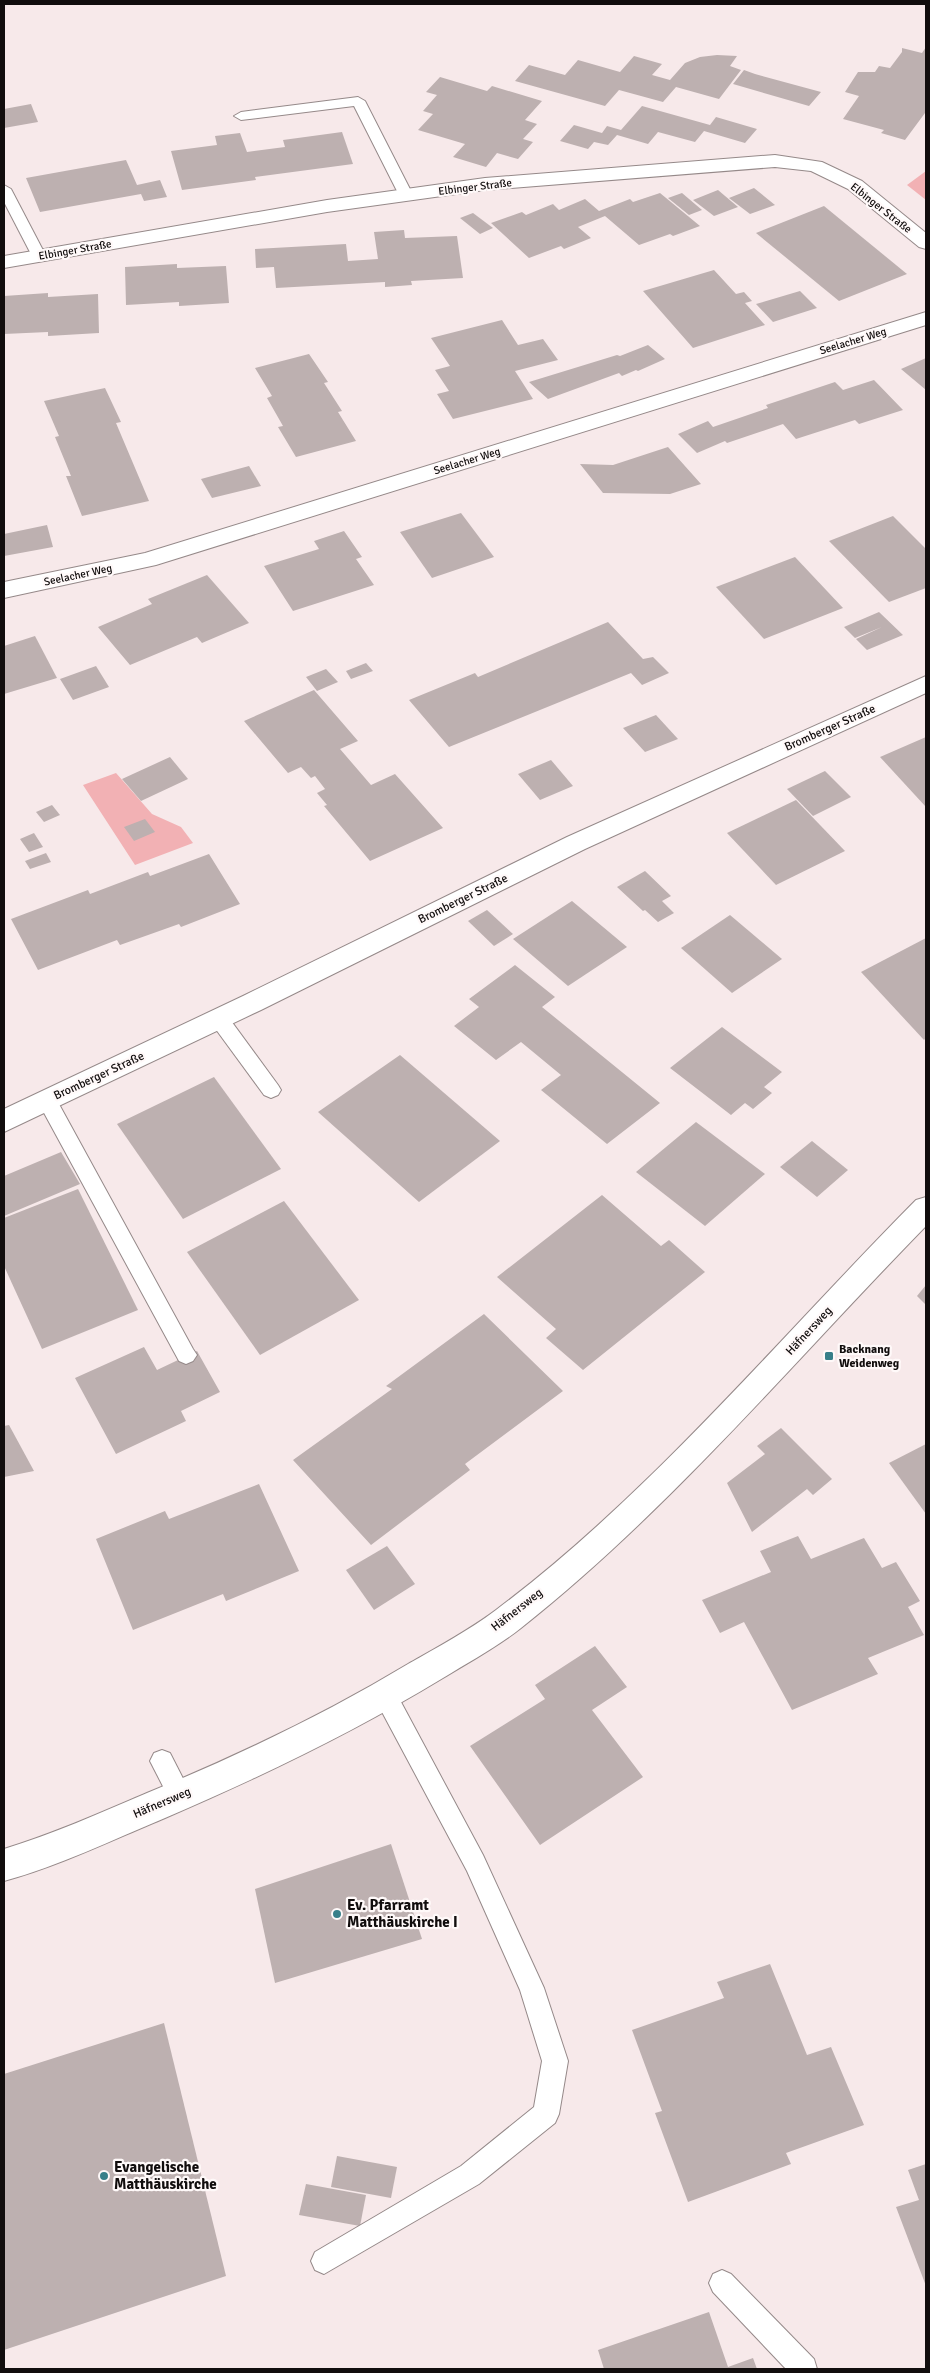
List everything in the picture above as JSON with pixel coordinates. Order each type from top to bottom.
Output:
[{"type":"street","name":"Elbinger Straße","points":[[4,262],[327,206],[485,184],[775,161],[816,166],[855,185],[926,243]]},
{"type":"street","name":"Seelacher Weg","points":[[4,590],[148,560],[926,318]]},
{"type":"street","name":"Bromberger Straße","points":[[4,1121],[218,1019],[576,843],[926,684]]},
{"type":"street","name":"Häfnersweg","points":[[4,1865],[39,1853],[235,1773],[386,1696],[507,1620],[616,1528],[739,1406],[926,1208]]},
{"type":"lane","points":[[241,116],[358,101],[406,195]]},
{"type":"lane","points":[[4,189],[39,256]]},
{"type":"lane","points":[[218,1019],[271,1090]]},
{"type":"lane","points":[[47,1100],[186,1355]]},
{"type":"lane","points":[[324,2261],[470,2175],[546,2114],[555,2061],[532,1988],[479,1872],[386,1696]]},
{"type":"lane","points":[[162,1761],[180,1796]]},
{"type":"lane","points":[[722,2283],[804,2369]]},
{"type":"shaded area","points":[[926,171],[926,200],[907,185]]},
{"type":"shaded area","points":[[116,773],[152,814],[181,827],[193,843],[135,865],[83,785]]},
{"type":"building","points":[[926,47],[926,116],[925,113],[905,140],[881,133],[884,130],[843,119],[859,96],[845,92],[858,72],[875,72],[879,66],[890,68],[902,52],[902,48],[922,53]]},
{"type":"building","points":[[717,55],[737,56],[730,66],[741,70],[719,99],[676,87],[663,102],[619,90],[605,106],[515,81],[529,65],[565,75],[578,60],[620,72],[634,56],[662,64],[652,75],[670,80],[685,63],[700,57]]},
{"type":"building","points":[[744,70],[821,92],[809,106],[733,84]]},
{"type":"building","points":[[440,77],[487,91],[492,86],[542,101],[525,120],[537,124],[523,139],[533,142],[518,159],[497,153],[486,167],[453,157],[465,144],[418,130],[433,114],[423,111],[437,95],[426,92]]},
{"type":"building","points":[[31,104],[38,122],[4,128],[4,109]]},
{"type":"building","points":[[642,106],[710,125],[716,117],[757,129],[745,143],[704,131],[695,142],[658,132],[648,144],[617,135],[608,145],[594,142],[588,149],[560,141],[574,125],[602,133],[607,126],[621,130]]},
{"type":"building","points":[[342,132],[353,164],[255,177],[256,180],[182,190],[171,151],[217,145],[215,136],[240,133],[247,152],[285,147],[283,140]]},
{"type":"building","points":[[126,160],[137,185],[160,180],[167,197],[144,201],[141,194],[40,212],[26,178]]},
{"type":"building","points":[[754,188],[775,205],[750,214],[729,198]]},
{"type":"building","points":[[718,190],[738,207],[714,216],[693,200]]},
{"type":"building","points":[[660,193],[700,226],[673,236],[670,234],[639,245],[605,216],[578,227],[591,238],[564,249],[561,246],[529,258],[491,223],[522,212],[526,215],[553,204],[559,210],[585,199],[599,211],[630,199],[633,202]]},
{"type":"building","points":[[682,193],[702,210],[689,215],[668,198]]},
{"type":"building","points":[[824,206],[907,274],[839,301],[756,233]]},
{"type":"building","points":[[473,213],[493,228],[480,234],[460,218]]},
{"type":"building","points":[[404,230],[405,238],[457,236],[463,278],[411,281],[412,285],[385,287],[385,282],[276,288],[274,267],[256,268],[255,249],[346,244],[348,261],[378,259],[374,232]]},
{"type":"building","points":[[177,264],[177,268],[226,266],[229,303],[179,306],[179,302],[126,305],[125,267]]},
{"type":"building","points":[[714,270],[736,294],[744,292],[752,301],[745,303],[765,325],[693,348],[643,291]]},
{"type":"building","points":[[800,291],[817,308],[773,322],[756,304]]},
{"type":"building","points":[[48,293],[48,297],[98,294],[99,333],[48,336],[48,332],[4,334],[4,296]]},
{"type":"building","points":[[502,320],[518,345],[543,339],[558,360],[515,371],[533,399],[453,419],[437,394],[449,391],[435,370],[450,366],[431,338]]},
{"type":"building","points":[[648,345],[665,359],[638,371],[636,370],[622,376],[619,373],[548,399],[529,382],[617,355],[620,356]]},
{"type":"building","points":[[309,354],[328,382],[324,383],[342,411],[338,412],[356,441],[296,457],[278,427],[283,426],[267,398],[272,396],[255,368]]},
{"type":"building","points":[[926,358],[926,390],[901,369]]},
{"type":"building","points":[[874,380],[903,410],[859,424],[855,420],[796,439],[783,424],[727,443],[725,441],[697,453],[678,434],[708,421],[713,427],[768,408],[766,405],[835,382],[843,390]]},
{"type":"building","points":[[105,388],[121,422],[116,423],[149,501],[82,516],[66,476],[71,476],[55,437],[59,436],[44,401]]},
{"type":"building","points":[[668,447],[701,484],[670,494],[603,493],[580,464],[613,465]]},
{"type":"building","points":[[249,466],[261,486],[212,498],[201,479]]},
{"type":"building","points":[[461,513],[494,557],[432,578],[400,532]]},
{"type":"building","points":[[893,516],[926,549],[926,588],[889,602],[829,541]]},
{"type":"building","points":[[47,525],[53,547],[4,556],[4,534]]},
{"type":"building","points":[[344,531],[362,557],[356,559],[374,585],[293,611],[264,566],[319,549],[314,541]]},
{"type":"building","points":[[795,557],[843,608],[764,639],[716,587]]},
{"type":"building","points":[[207,575],[249,623],[202,643],[197,637],[130,665],[98,627],[152,604],[148,599]]},
{"type":"building","points":[[879,612],[903,635],[867,650],[856,639],[882,627],[855,638],[844,627]]},
{"type":"building","points":[[608,622],[643,659],[653,657],[669,673],[642,685],[631,673],[449,747],[409,700],[475,673],[478,677]]},
{"type":"building","points":[[35,636],[57,678],[4,694],[4,646]]},
{"type":"building","points":[[366,663],[373,671],[351,679],[346,671]]},
{"type":"building","points":[[96,666],[109,687],[73,700],[60,679]]},
{"type":"building","points":[[326,669],[338,682],[317,691],[306,677]]},
{"type":"building","points":[[314,690],[358,741],[340,749],[371,785],[395,774],[443,828],[370,861],[324,806],[327,805],[317,793],[325,789],[315,776],[311,778],[301,767],[288,773],[244,721]]},
{"type":"building","points":[[656,715],[678,739],[645,752],[623,728]]},
{"type":"building","points":[[926,737],[926,807],[880,757]]},
{"type":"building","points":[[170,757],[188,779],[141,801],[122,779]]},
{"type":"building","points":[[551,760],[573,786],[540,800],[518,774]]},
{"type":"building","points":[[825,771],[851,797],[813,816],[787,789]]},
{"type":"building","points":[[796,800],[845,851],[776,885],[727,833]]},
{"type":"building","points":[[52,805],[60,815],[44,822],[36,812]]},
{"type":"building","points":[[145,819],[155,832],[134,841],[124,827]]},
{"type":"building","points":[[34,833],[43,847],[29,852],[20,839]]},
{"type":"building","points":[[46,853],[51,862],[30,869],[25,861]]},
{"type":"building","points":[[209,854],[240,904],[181,927],[179,924],[120,945],[117,940],[38,970],[11,919],[88,890],[90,894],[148,872],[150,876]]},
{"type":"building","points":[[645,871],[671,896],[662,901],[674,913],[658,922],[617,887]]},
{"type":"building","points":[[572,901],[627,947],[568,986],[513,939]]},
{"type":"building","points":[[487,910],[513,934],[494,946],[468,921]]},
{"type":"building","points":[[730,915],[782,959],[732,993],[681,948]]},
{"type":"building","points":[[926,938],[926,1038],[924,1040],[861,972]]},
{"type":"building","points":[[515,965],[555,997],[542,1007],[660,1103],[607,1144],[541,1090],[561,1075],[521,1042],[496,1060],[454,1026],[479,1007],[469,999]]},
{"type":"building","points":[[722,1027],[782,1072],[764,1087],[772,1093],[753,1109],[745,1103],[731,1115],[670,1068]]},
{"type":"building","points":[[400,1055],[500,1141],[419,1202],[318,1112]]},
{"type":"building","points":[[214,1077],[281,1169],[183,1219],[117,1124]]},
{"type":"building","points":[[696,1122],[765,1174],[705,1226],[636,1172]]},
{"type":"building","points":[[812,1141],[848,1170],[817,1197],[780,1167]]},
{"type":"building","points":[[61,1152],[80,1184],[4,1216],[4,1176]]},
{"type":"building","points":[[78,1189],[138,1310],[42,1349],[4,1266],[4,1218]]},
{"type":"building","points":[[602,1195],[661,1246],[669,1240],[705,1272],[583,1370],[546,1338],[556,1329],[497,1277]]},
{"type":"building","points":[[284,1201],[359,1300],[260,1355],[187,1252]]},
{"type":"building","points":[[926,1285],[926,1305],[917,1296]]},
{"type":"building","points":[[484,1314],[563,1391],[465,1464],[470,1470],[371,1545],[293,1460],[392,1389],[386,1386]]},
{"type":"building","points":[[144,1347],[157,1370],[197,1351],[220,1392],[181,1411],[186,1421],[116,1454],[75,1378]]},
{"type":"building","points":[[9,1425],[34,1471],[4,1477],[4,1426]]},
{"type":"building","points":[[781,1428],[832,1479],[813,1495],[807,1489],[752,1532],[727,1483],[765,1454],[757,1446]]},
{"type":"building","points":[[926,1444],[926,1514],[889,1463]]},
{"type":"building","points":[[259,1484],[299,1571],[226,1601],[223,1594],[133,1630],[96,1539],[165,1511],[169,1519]]},
{"type":"building","points":[[798,1536],[811,1559],[864,1538],[882,1568],[896,1562],[920,1601],[908,1607],[924,1635],[868,1658],[878,1674],[792,1710],[744,1622],[720,1633],[702,1600],[771,1572],[760,1551]]},
{"type":"building","points":[[387,1546],[415,1584],[374,1610],[346,1570]]},
{"type":"building","points":[[595,1646],[627,1687],[592,1710],[643,1777],[540,1845],[470,1746],[545,1699],[535,1685]]},
{"type":"building","name":"Ev. Pfarramt Matthäuskirche I","points":[[391,1844],[422,1939],[275,1983],[255,1889]]},
{"type":"building","points":[[770,1964],[807,2055],[831,2047],[864,2125],[786,2153],[791,2164],[688,2202],[655,2113],[662,2111],[632,2030],[724,1998],[717,1982]]},
{"type":"building","points":[[164,2023],[226,2276],[4,2350],[4,2074]]},
{"type":"building","points":[[337,2156],[397,2167],[391,2198],[331,2187]]},
{"type":"building","points":[[926,2164],[926,2286],[896,2207],[919,2200],[908,2170]]},
{"type":"building","points":[[306,2184],[366,2195],[360,2226],[299,2215]]},
{"type":"building","points":[[709,2312],[728,2367],[753,2358],[757,2369],[604,2369],[598,2350]]},
{"type":"place","name":"Backnang Weidenweg","points":[[829,1356]]},
{"type":"place","name":"Ev. Pfarramt Matthäuskirche I","points":[[337,1914]]},
{"type":"place","name":"Evangelische Matthäuskirche","points":[[104,2176]]}]
